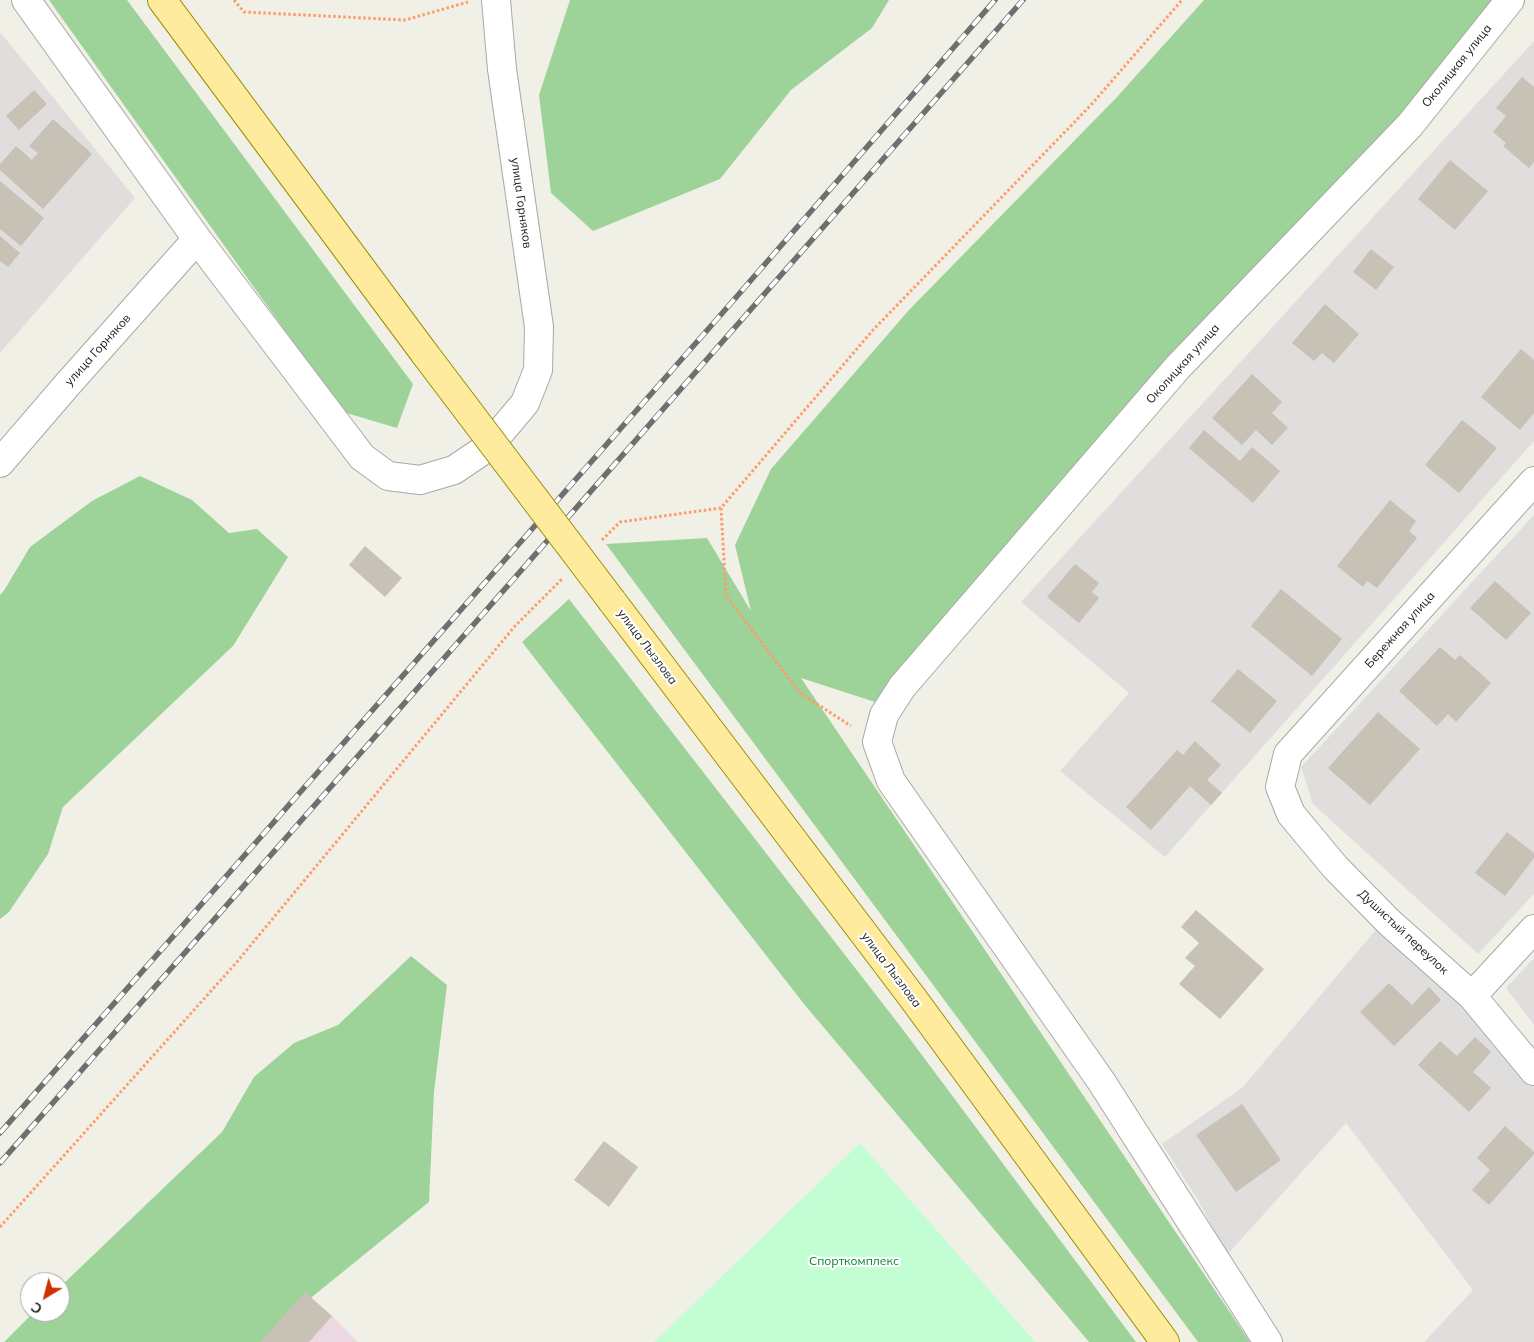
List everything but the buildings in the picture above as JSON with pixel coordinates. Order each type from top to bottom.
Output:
[{"type":"main road","name":"улица Лызлова","points":[[162,0],[425,354],[912,997],[1165,1342]]},
{"type":"street","name":"улица Горняков","points":[[26,0],[197,239],[362,457],[388,476],[420,480],[454,470],[488,447],[525,403],[538,370],[539,327],[502,69],[496,0]]},
{"type":"street","name":"Околицкая улица","points":[[877,742],[884,715],[902,687],[1178,367],[1410,125],[1510,0]]},
{"type":"street","name":"улица Горняков","points":[[0,463],[197,239]]},
{"type":"street","name":"Бережная улица","points":[[1280,787],[1288,754],[1534,480]]},
{"type":"street","points":[[877,742],[891,781],[1101,1081],[1268,1342]]},
{"type":"street","name":"Душистый переулок","points":[[1280,787],[1292,814],[1335,868],[1388,922],[1472,996],[1534,1071]]},
{"type":"street","points":[[1472,996],[1534,929]]},
{"type":"path","points":[[234,0],[244,12],[405,20],[477,0]]},
{"type":"path","points":[[599,542],[620,522],[721,508],[873,330],[1090,105],[1182,0]]},
{"type":"path","points":[[721,508],[726,596],[800,693],[877,742]]},
{"type":"path","points":[[0,1227],[236,963],[515,626],[564,577]]},
{"type":"shaded area","points":[[0,32],[135,198],[0,353]]},
{"type":"shaded area","points":[[1534,41],[1534,441],[1165,857],[1060,771],[1129,693],[1021,602]]},
{"type":"shaded area","points":[[1534,515],[1534,894],[1478,954],[1313,804],[1301,767]]},
{"type":"shaded area","points":[[1379,926],[1460,997],[1534,1088],[1534,1342],[1424,1342],[1473,1290],[1346,1123],[1227,1255],[1198,1200],[1162,1144],[1243,1087]]},
{"type":"shaded area","points":[[1534,958],[1534,1025],[1506,988]]},
{"type":"shaded area","points":[[332,1316],[358,1342],[260,1342]]},
{"type":"green space","points":[[49,0],[127,0],[413,384],[397,428],[343,412]]},
{"type":"green space","points":[[570,0],[889,0],[872,28],[791,90],[720,179],[593,231],[551,193],[539,95]]},
{"type":"green space","points":[[1204,0],[1510,0],[1073,468],[951,615],[875,702],[801,678],[1250,1342],[1198,1342],[606,544],[707,538],[751,611],[735,545],[771,469],[909,310],[1117,97]]},
{"type":"green space","points":[[140,476],[192,500],[229,533],[257,529],[288,557],[233,646],[63,807],[48,854],[9,912],[0,919],[0,595],[30,547],[92,501]]},
{"type":"green space","points":[[569,599],[904,1031],[1136,1342],[1089,1342],[804,1004],[522,642]]},
{"type":"green space","points":[[411,956],[447,985],[434,1092],[429,1202],[307,1301],[270,1342],[4,1342],[24,1322],[70,1322],[70,1277],[222,1132],[254,1077],[294,1043],[338,1025]]},
{"type":"green space","name":"Спорткомплекс","points":[[860,1143],[1035,1342],[654,1342]]},
{"type":"railway","points":[[0,1133],[725,310],[995,0]]},
{"type":"railway","points":[[0,1163],[1023,0]]}]
